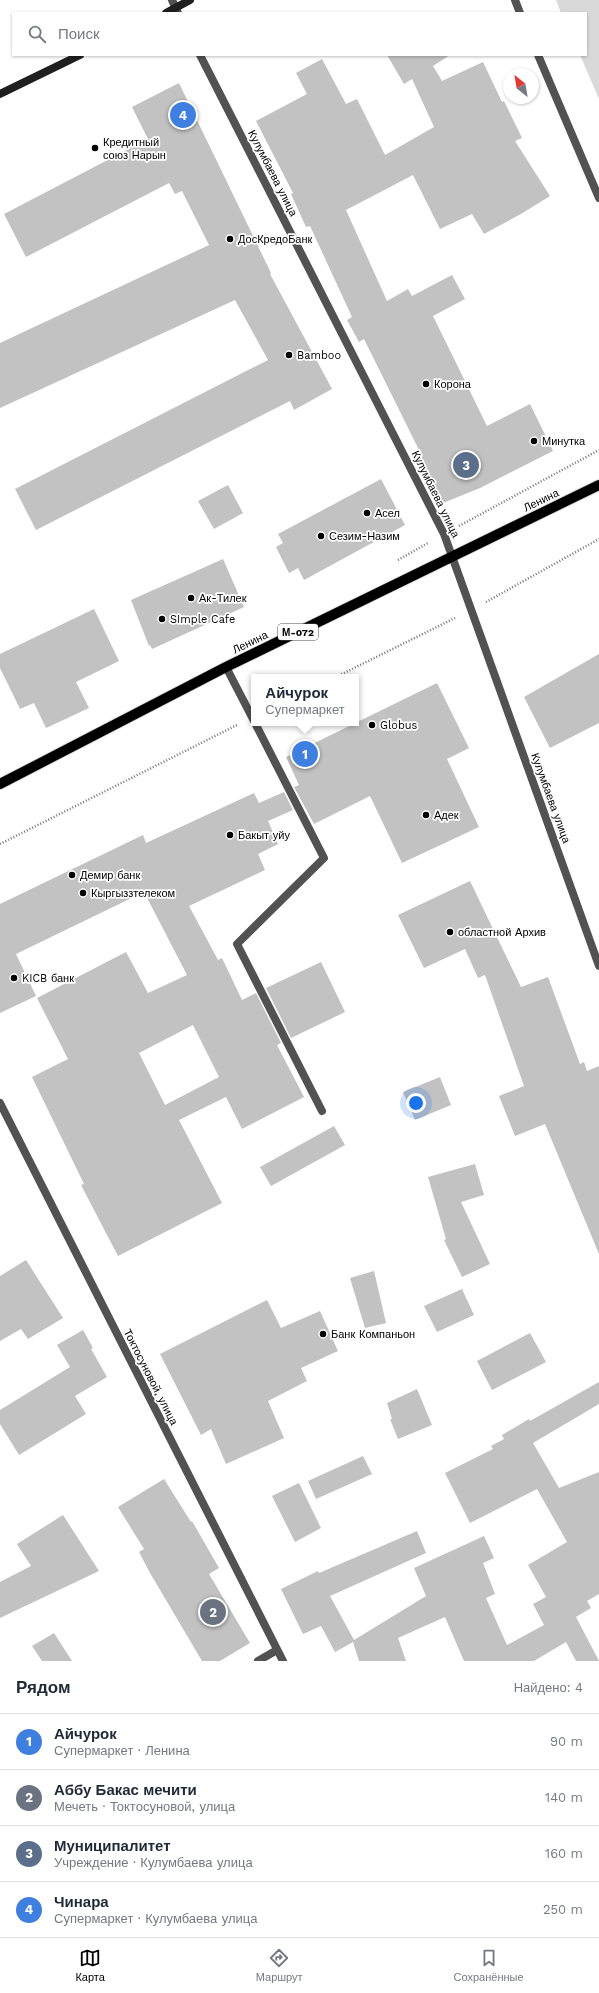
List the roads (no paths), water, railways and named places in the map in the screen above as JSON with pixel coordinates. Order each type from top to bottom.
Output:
[{"type":"main road","name":"Ленина","points":[[0,784],[226,667],[599,485]]},
{"type":"street","points":[[172,0],[177,11],[190,0]]},
{"type":"street","points":[[515,0],[520,12]]},
{"type":"street","points":[[0,94],[78,56]]},
{"type":"street","name":"Кулумбаева улица","points":[[201,56],[444,534],[599,966]]},
{"type":"street","points":[[538,56],[599,198]]},
{"type":"street","points":[[226,667],[251,715]]},
{"type":"street","points":[[257,726],[324,858],[237,944],[322,1111]]},
{"type":"street","name":"Токтосуновой, улица","points":[[0,1103],[283,1661]]},
{"type":"street","points":[[258,1661],[277,1650]]},
{"type":"place","name":"Чинара","points":[[183,115]]},
{"type":"place","name":"Кредитный союз Нарын","points":[[95,148]]},
{"type":"place","name":"ДосКредоБанк","points":[[230,239]]},
{"type":"place","name":"Bamboo","points":[[289,355]]},
{"type":"place","name":"Корона","points":[[426,384]]},
{"type":"place","name":"Минутка","points":[[534,441]]},
{"type":"place","name":"Муниципалитет","points":[[466,465]]},
{"type":"place","name":"Асел","points":[[367,513]]},
{"type":"place","name":"Сезим-Назим","points":[[321,536]]},
{"type":"place","name":"Ак-Тилек","points":[[191,598]]},
{"type":"place","name":"SImple Cafe","points":[[162,619]]},
{"type":"place","name":"Globus","points":[[372,725]]},
{"type":"place","name":"Айчурок","points":[[305,754]]},
{"type":"place","name":"Адек","points":[[426,815]]},
{"type":"place","name":"Бакыт уйу","points":[[230,835]]},
{"type":"place","name":"Демир банк","points":[[72,875]]},
{"type":"place","name":"Кыргыззтелеком","points":[[83,893]]},
{"type":"place","name":"областной Архив","points":[[450,932]]},
{"type":"place","name":"KICB банк","points":[[14,978]]},
{"type":"place","name":"Банк Компаньон","points":[[323,1334]]},
{"type":"place","name":"Аббу Бакас мечити","points":[[213,1612]]}]
